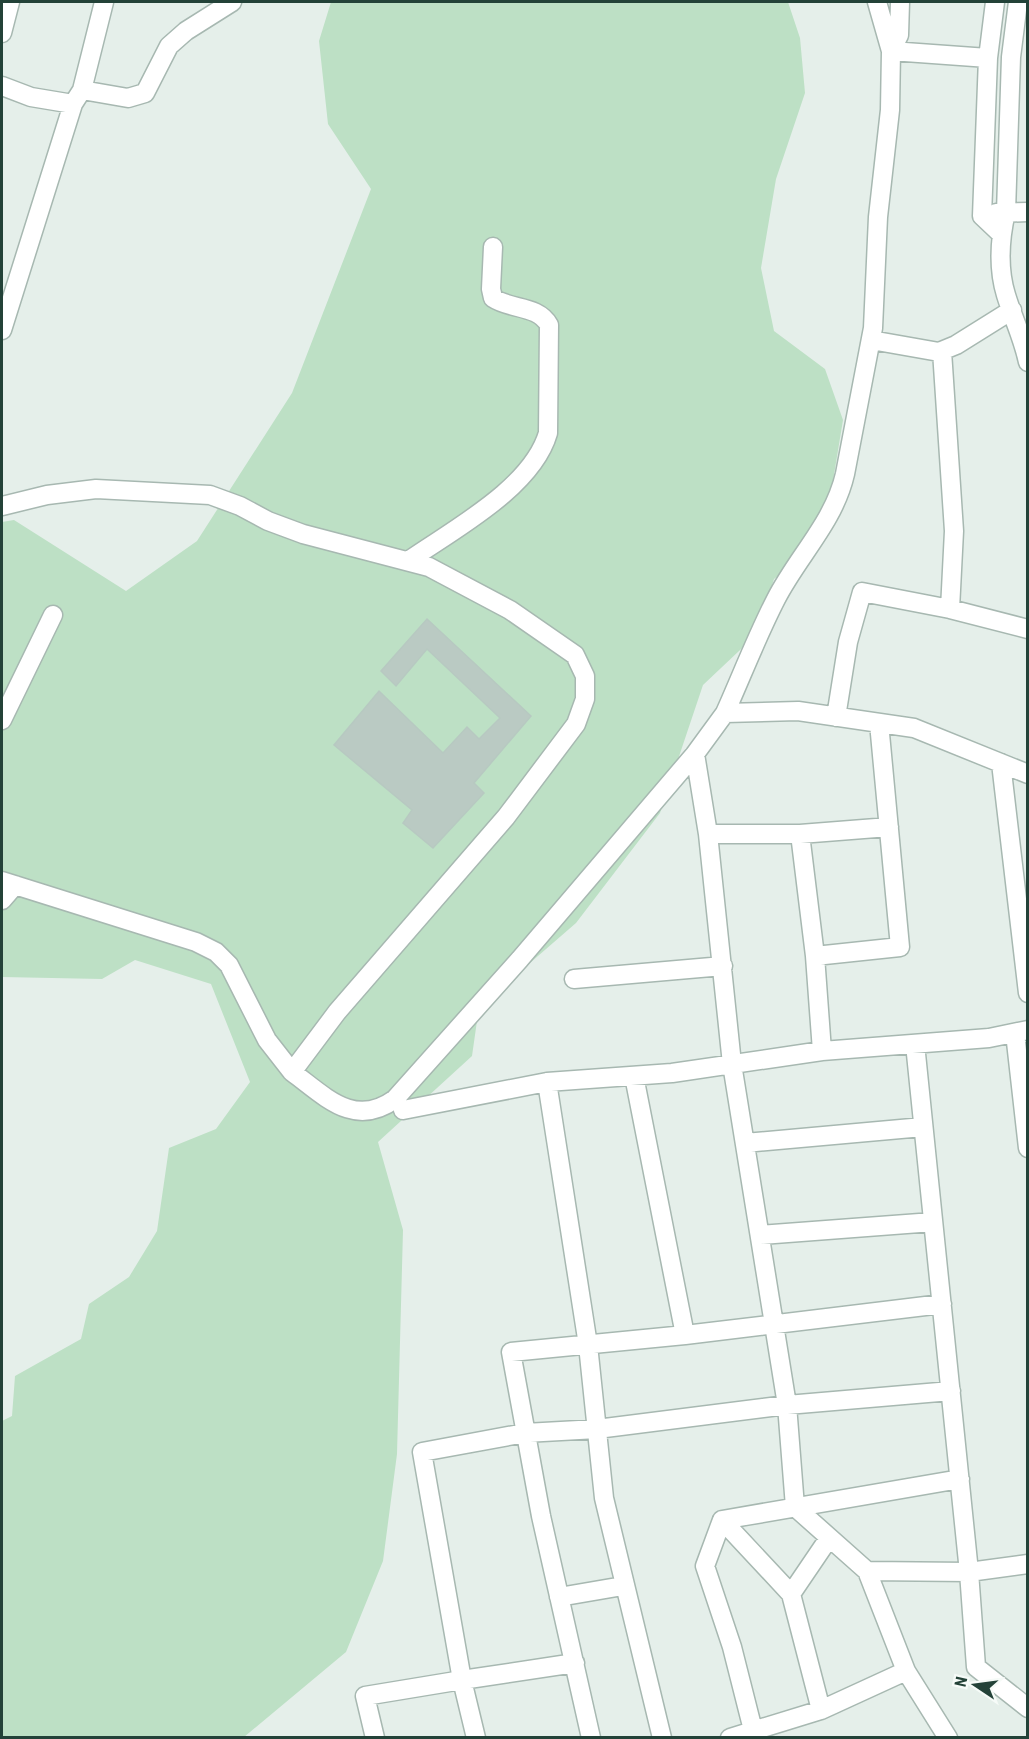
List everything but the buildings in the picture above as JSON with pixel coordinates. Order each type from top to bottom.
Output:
[{"type":"street","points":[[2,33],[10,2]]},
{"type":"street","points":[[2,330],[77,97],[104,2]]},
{"type":"street","points":[[2,86],[31,97],[128,98],[145,93],[169,46],[186,31],[232,2]]},
{"type":"street","points":[[2,900],[8,883],[196,942],[216,952],[229,965],[267,1040],[292,1071],[337,1105],[353,1111],[382,1109],[395,1099],[479,1007],[695,754],[725,713],[776,598],[829,518],[841,491],[871,340],[878,217],[890,110],[891,51],[877,2]]},
{"type":"street","points":[[891,51],[899,35],[900,2]]},
{"type":"street","points":[[995,2],[988,58],[982,216],[1001,234]]},
{"type":"street","points":[[1018,2],[1011,57],[1006,212],[1001,234],[1004,281],[1012,310],[1025,333],[1028,362]]},
{"type":"street","points":[[891,51],[988,58]]},
{"type":"street","points":[[982,216],[1006,212],[1028,212]]},
{"type":"street","points":[[408,561],[513,487],[525,476],[543,449],[549,325],[537,312],[501,304],[493,298],[491,289],[493,247]]},
{"type":"street","points":[[871,340],[929,352],[942,351],[1012,310]]},
{"type":"street","points":[[942,351],[954,531],[950,609]]},
{"type":"street","points":[[2,506],[47,495],[96,489],[194,492],[210,495],[303,534],[429,567],[463,583],[510,610],[575,655],[585,676],[585,699],[576,724],[506,817],[338,1012],[292,1071]]},
{"type":"street","points":[[836,717],[848,642],[862,592],[950,609],[1028,629]]},
{"type":"street","points":[[2,719],[53,615]]},
{"type":"street","points":[[725,713],[798,711],[914,728],[1028,774]]},
{"type":"street","points":[[815,956],[900,947],[879,723]]},
{"type":"street","points":[[695,754],[708,834],[732,1065],[787,1406],[795,1507],[867,1571],[906,1671],[948,1737]]},
{"type":"street","points":[[1001,763],[1023,926],[1028,993]]},
{"type":"street","points":[[708,834],[800,834],[889,827]]},
{"type":"street","points":[[800,834],[815,956],[822,1051]]},
{"type":"street","points":[[574,979],[723,966]]},
{"type":"street","points":[[403,1110],[547,1082],[634,1076],[732,1065],[822,1051],[989,1038],[1021,1032],[1028,1148]]},
{"type":"street","points":[[915,1044],[960,1479],[976,1667],[1028,1708]]},
{"type":"street","points":[[634,1076],[684,1335]]},
{"type":"street","points":[[547,1082],[588,1345],[604,1498],[623,1586],[662,1737]]},
{"type":"street","points":[[745,1143],[923,1127]]},
{"type":"street","points":[[760,1235],[933,1222]]},
{"type":"street","points":[[591,1737],[559,1597],[525,1433],[511,1352],[684,1335],[942,1304]]},
{"type":"street","points":[[476,1737],[462,1680],[422,1452],[525,1433],[597,1429],[787,1406],[951,1391]]},
{"type":"street","points":[[722,1520],[960,1479]]},
{"type":"street","points":[[722,1520],[791,1594],[821,1710]]},
{"type":"street","points":[[722,1520],[705,1566],[732,1647],[754,1734]]},
{"type":"street","points":[[791,1594],[829,1538]]},
{"type":"street","points":[[867,1571],[969,1572],[1028,1564]]},
{"type":"street","points":[[559,1597],[623,1586]]},
{"type":"street","points":[[375,1737],[365,1696],[574,1663]]},
{"type":"street","points":[[730,1737],[754,1734],[821,1710],[906,1671]]},
{"type":"green space","points":[[331,2],[788,2],[800,38],[805,93],[776,179],[761,268],[774,331],[825,369],[843,420],[829,505],[803,556],[774,579],[757,634],[703,685],[660,813],[576,923],[479,1007],[472,1056],[378,1142],[403,1230],[397,1454],[383,1561],[346,1652],[244,1737],[2,1737],[2,1421],[12,1416],[15,1376],[81,1339],[89,1304],[129,1277],[157,1231],[169,1148],[216,1129],[250,1082],[211,984],[135,960],[102,979],[2,977],[2,522],[14,520],[126,591],[197,541],[292,393],[371,189],[328,124],[319,41]]}]
